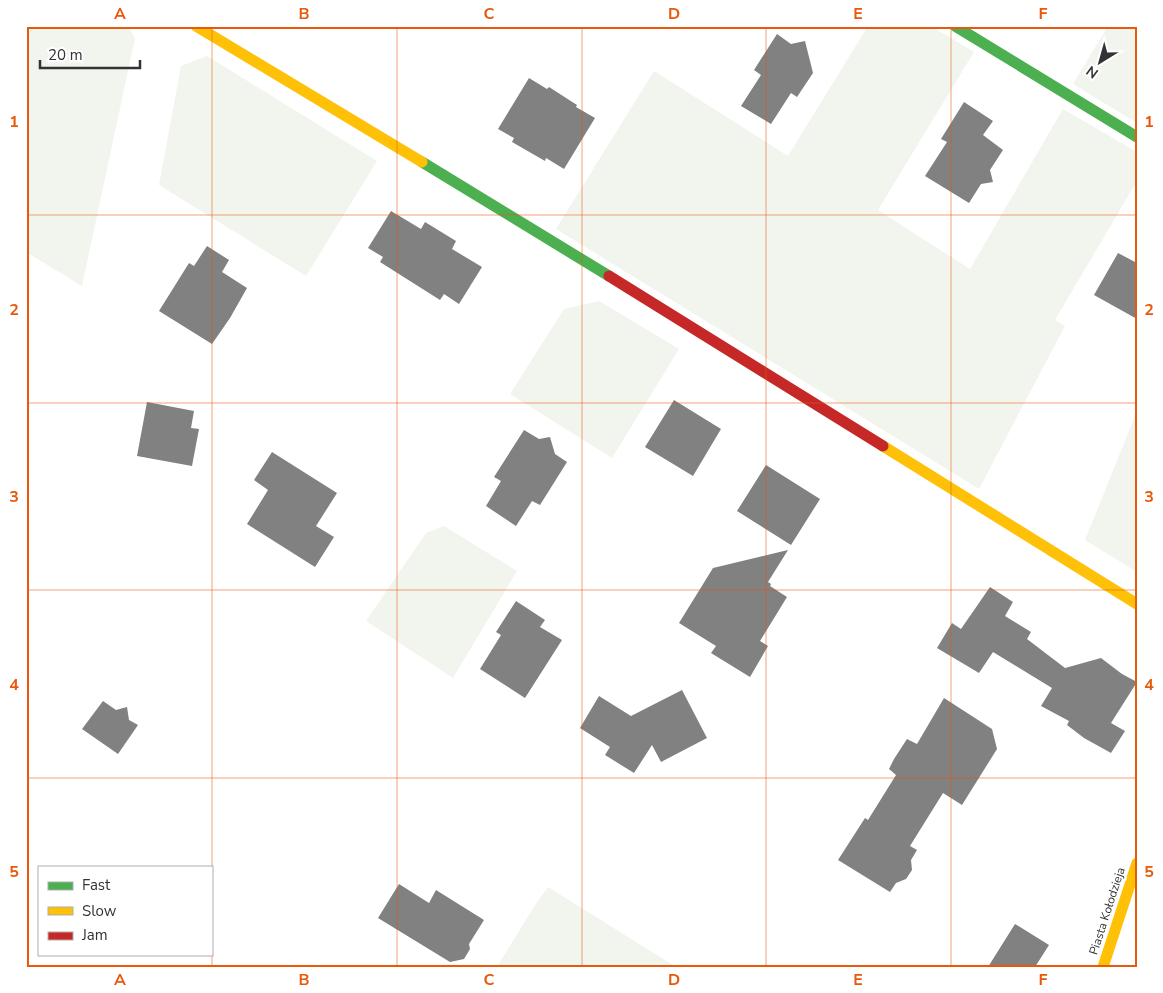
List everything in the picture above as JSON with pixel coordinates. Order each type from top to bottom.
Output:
[{"type":"street","points":[[196,26],[563,247],[1137,604]]},
{"type":"street","points":[[954,26],[1137,138]]},
{"type":"street","name":"Piasta Kołodzieja","points":[[1103,967],[1137,863]]},
{"type":"shaded area","points":[[26,26],[128,26],[135,38],[82,286],[26,252]]},
{"type":"shaded area","points":[[868,26],[931,26],[974,52],[878,210],[970,269],[1063,109],[1137,152],[1137,181],[1055,320],[1065,326],[979,489],[556,229],[654,71],[788,156]]},
{"type":"shaded area","points":[[1108,26],[1137,26],[1137,123],[1073,84]]},
{"type":"shaded area","points":[[207,56],[377,161],[306,276],[159,185],[181,66]]},
{"type":"shaded area","points":[[599,301],[679,349],[612,458],[510,394],[564,309]]},
{"type":"shaded area","points":[[1137,411],[1137,572],[1085,540]]},
{"type":"shaded area","points":[[444,526],[517,571],[453,678],[366,621],[426,533]]},
{"type":"shaded area","points":[[548,887],[676,967],[497,967]]},
{"type":"building","points":[[777,34],[791,44],[805,41],[813,73],[797,97],[791,93],[771,124],[741,106],[761,75],[754,70]]},
{"type":"building","points":[[529,78],[547,89],[549,87],[595,118],[564,169],[546,158],[545,161],[512,142],[514,138],[498,129]]},
{"type":"building","points":[[964,102],[993,121],[983,135],[1003,150],[990,170],[993,182],[981,184],[969,203],[925,176],[947,142],[941,139]]},
{"type":"building","points":[[391,211],[421,229],[425,222],[456,241],[452,249],[482,267],[459,304],[444,294],[440,300],[380,262],[383,257],[368,248]]},
{"type":"building","points":[[207,246],[229,260],[222,272],[247,288],[212,344],[159,311],[189,263],[194,266]]},
{"type":"building","points":[[1118,253],[1137,263],[1137,319],[1094,295]]},
{"type":"building","points":[[674,400],[721,429],[693,476],[645,447]]},
{"type":"building","points":[[147,402],[194,411],[191,428],[199,429],[192,466],[137,456]]},
{"type":"building","points":[[524,430],[539,439],[550,437],[555,454],[567,462],[540,505],[532,501],[516,526],[486,506],[501,481],[494,477]]},
{"type":"building","points":[[272,452],[337,493],[316,526],[334,537],[315,567],[247,524],[268,490],[254,480]]},
{"type":"building","points":[[766,465],[820,499],[791,545],[737,511]]},
{"type":"building","points":[[788,550],[768,582],[771,584],[770,586],[787,597],[760,641],[768,646],[750,677],[711,653],[716,646],[679,623],[713,568]]},
{"type":"building","points":[[990,587],[1013,602],[1005,616],[1031,632],[1027,639],[1065,668],[1101,658],[1122,674],[1137,682],[1111,723],[1125,731],[1111,753],[1084,738],[1067,725],[1069,721],[1041,706],[1052,688],[993,652],[979,673],[937,648],[952,623],[961,629]]},
{"type":"building","points":[[516,601],[545,620],[540,627],[562,640],[525,698],[480,669],[501,635],[496,632]]},
{"type":"building","points":[[682,690],[707,738],[661,762],[652,745],[634,773],[605,755],[610,747],[580,728],[599,696],[631,716]]},
{"type":"building","points":[[944,698],[992,729],[997,749],[962,805],[943,793],[910,846],[917,850],[911,860],[912,870],[906,879],[896,883],[890,892],[838,860],[865,818],[868,820],[896,775],[889,769],[907,739],[917,744]]},
{"type":"building","points":[[103,701],[116,710],[127,707],[129,720],[138,725],[118,754],[82,729]]},
{"type":"building","points":[[399,884],[429,903],[436,890],[484,920],[469,944],[470,949],[464,959],[450,962],[378,918]]},
{"type":"building","points":[[1015,924],[1049,945],[1035,967],[988,967]]},
{"type":"traffic: fast","points":[[955,26],[1137,137]]},
{"type":"traffic: fast","points":[[422,162],[609,276]]},
{"type":"traffic: slow","points":[[196,26],[422,162]]},
{"type":"traffic: slow","points":[[883,446],[1137,604]]},
{"type":"traffic: slow","points":[[1103,967],[1137,863]]},
{"type":"traffic: jam","points":[[609,276],[883,446]]}]
